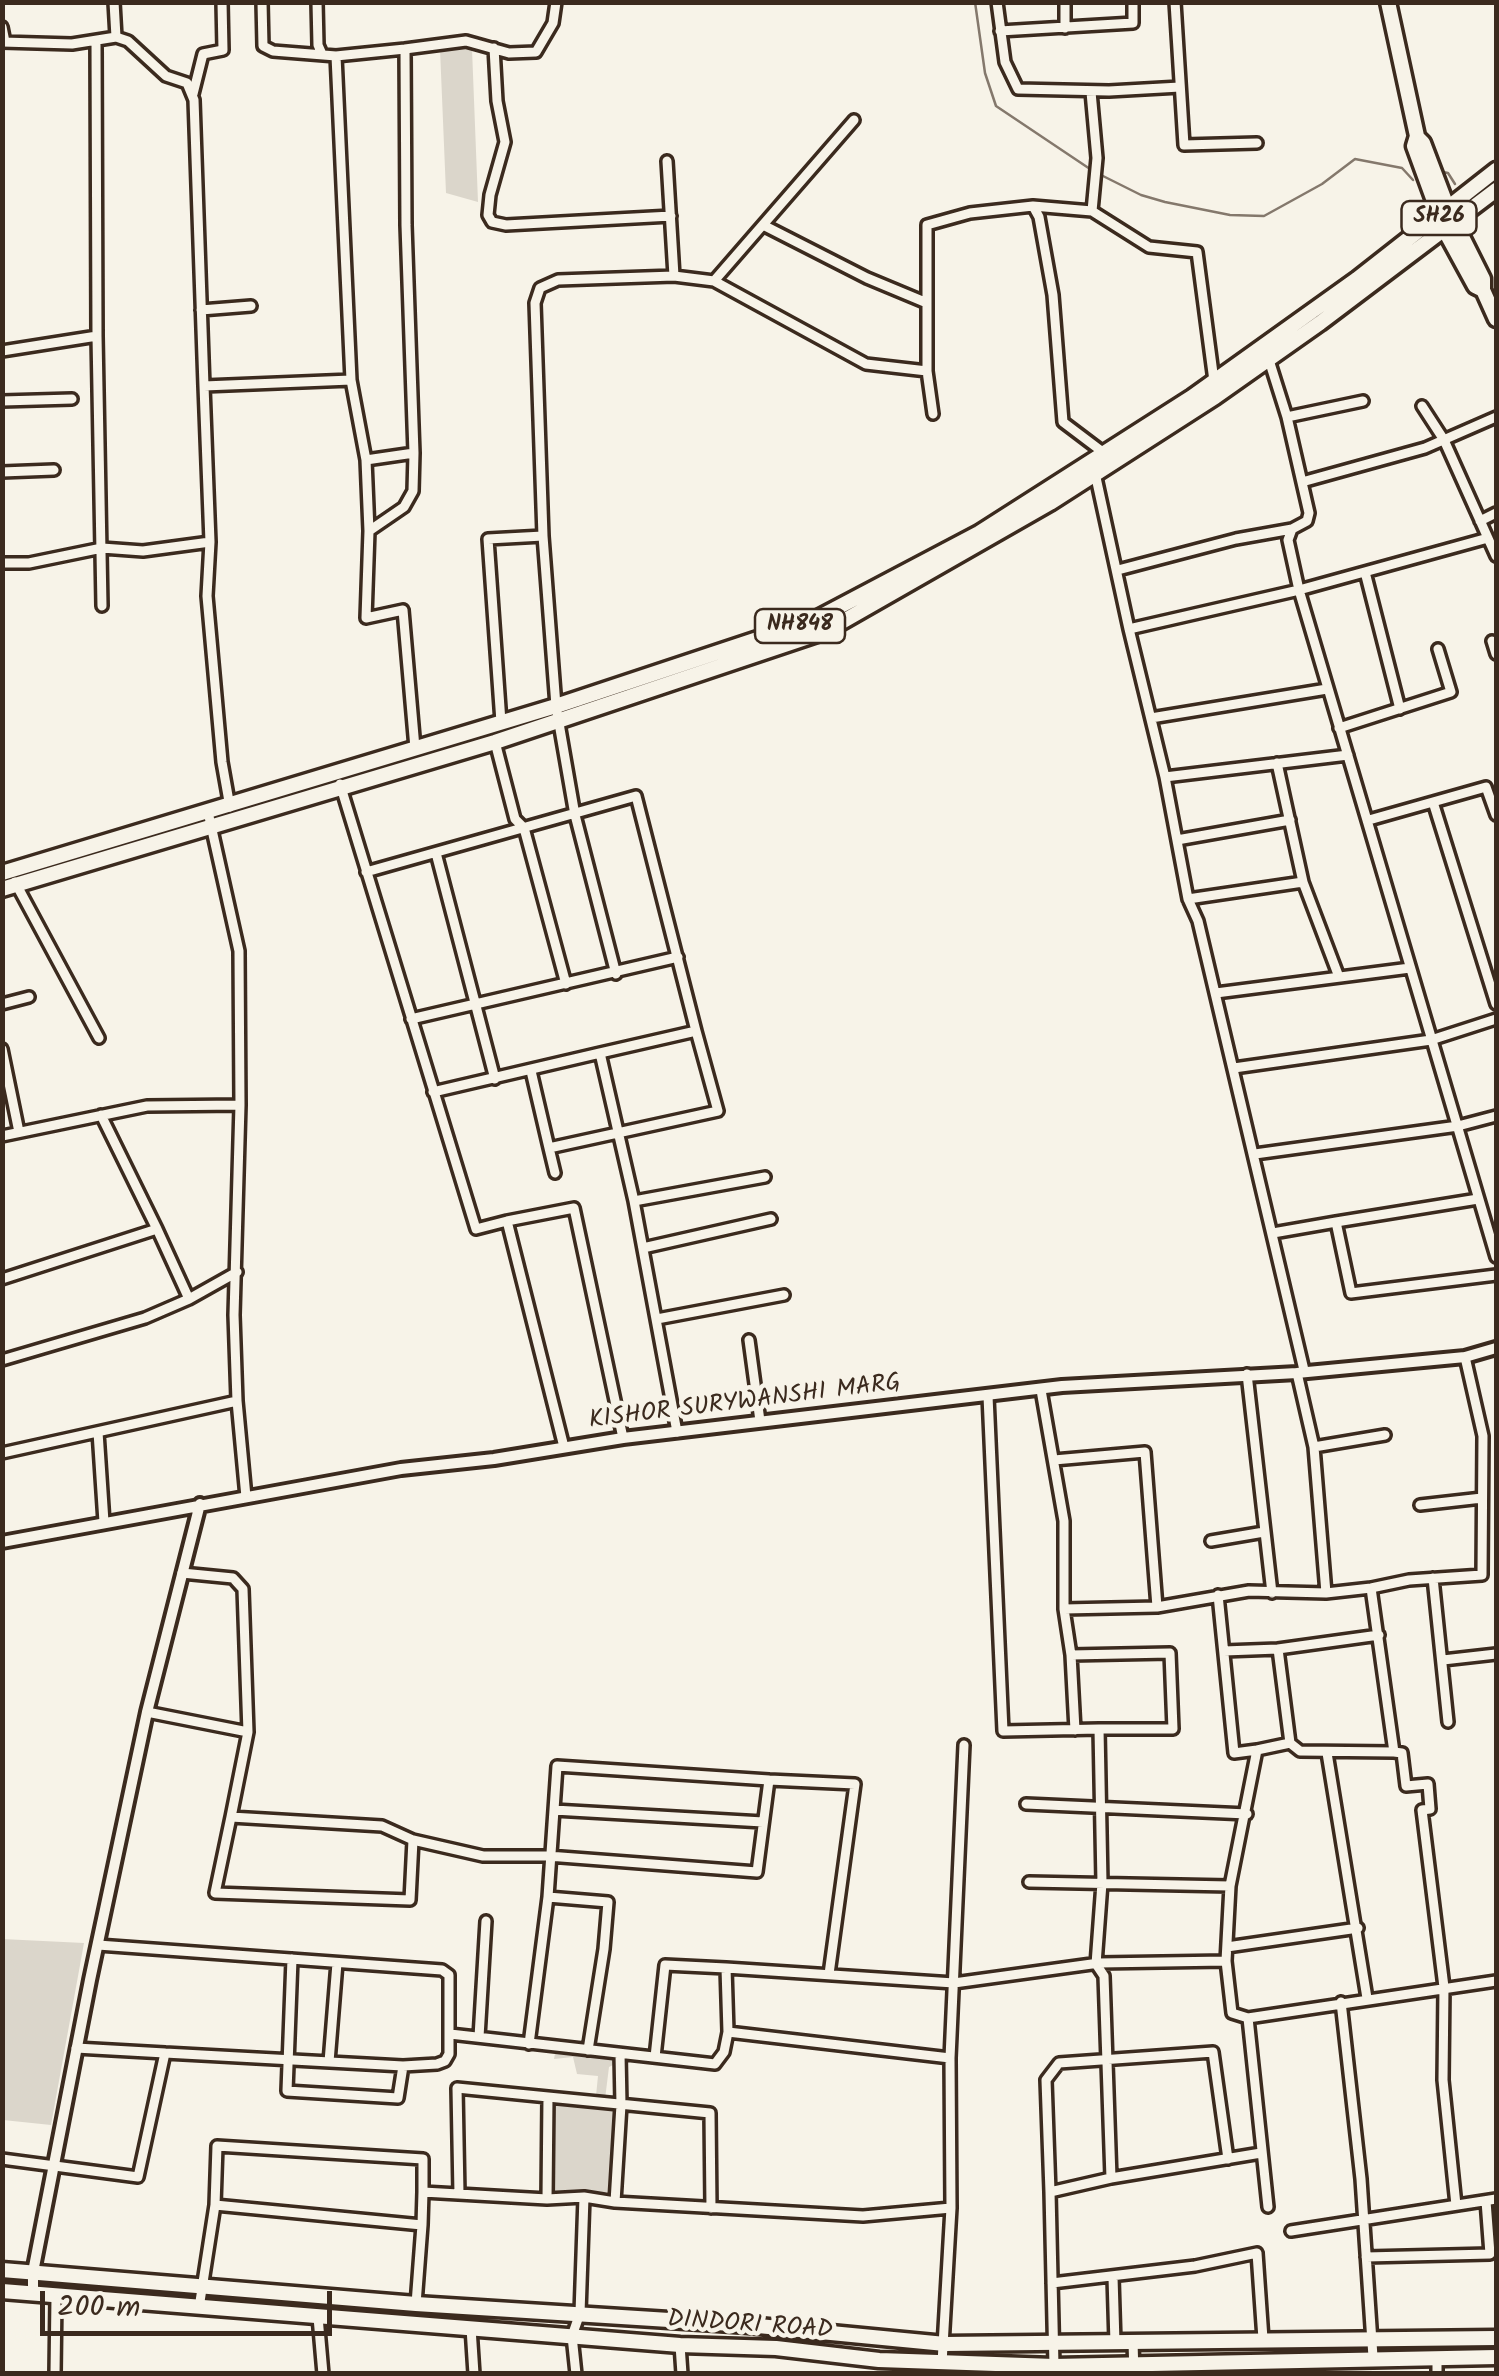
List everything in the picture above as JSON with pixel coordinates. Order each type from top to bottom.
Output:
[{"type":"main road","name":"SH26","points":[[1388,2],[1416,136],[1414,146],[1450,228],[1483,279],[1483,290],[1496,320]]},
{"type":"main road","name":"NH848","points":[[8,879],[80,866],[495,742],[557,714],[812,621],[939,556],[1214,381],[1265,354],[1496,170]]},
{"type":"main road","name":"NH848","points":[[8,879],[76,851],[415,748],[501,722],[557,714],[826,631],[1050,503],[1450,228],[1496,190]]},
{"type":"main road","points":[[146,830],[150,846]]},
{"type":"main road","points":[[76,851],[80,866]]},
{"type":"main road","points":[[2,2270],[945,2344],[1496,2338]]},
{"type":"main road","name":"DINDORI ROAD","points":[[2,2291],[680,2345],[776,2348],[879,2367],[942,2363],[1133,2369],[1373,2358],[1437,2366],[1496,2357]]},
{"type":"street","points":[[114,2],[116,37]]},
{"type":"street","points":[[222,2],[223,50],[203,54],[192,96],[210,542],[208,596],[222,762],[234,822]]},
{"type":"street","points":[[262,2],[262,46],[273,51],[336,56],[466,41],[523,55],[536,52],[553,22],[556,2]]},
{"type":"street","points":[[316,2],[322,54]]},
{"type":"street","points":[[997,2],[1005,62],[1018,88],[1091,92],[1180,87]]},
{"type":"street","points":[[1065,2],[1065,28]]},
{"type":"street","points":[[1000,31],[1133,23],[1133,2]]},
{"type":"street","points":[[1174,2],[1184,145],[1257,143]]},
{"type":"street","points":[[2,26],[4,42],[72,44],[116,37],[128,41],[166,76],[187,83],[192,96]]},
{"type":"street","points":[[96,41],[102,606]]},
{"type":"street","points":[[494,48],[497,101],[506,142],[490,195],[488,215],[492,222],[506,225],[671,216]]},
{"type":"street","points":[[369,531],[404,506],[413,490],[406,49]]},
{"type":"street","points":[[336,56],[351,380],[366,460],[366,618],[403,610],[415,748]]},
{"type":"street","points":[[1091,92],[1096,172],[1092,211]]},
{"type":"street","points":[[714,281],[854,120]]},
{"type":"street","points":[[667,161],[674,276]]},
{"type":"street","points":[[1033,206],[1054,295],[1062,422],[1104,453]]},
{"type":"street","points":[[933,414],[927,371],[927,224],[970,212],[1033,206],[1092,211],[1149,247],[1198,252],[1214,381]]},
{"type":"street","points":[[762,225],[928,303]]},
{"type":"street","points":[[616,974],[575,816],[557,714],[543,536],[536,293],[547,282],[558,280],[674,276],[714,281],[866,364],[927,371]]},
{"type":"street","points":[[200,310],[252,306]]},
{"type":"street","points":[[2,350],[97,336]]},
{"type":"street","points":[[1118,570],[1236,539],[1292,529],[1309,518],[1288,417],[1265,354]]},
{"type":"street","points":[[204,386],[351,380]]},
{"type":"street","points":[[2,401],[72,400]]},
{"type":"street","points":[[1288,417],[1362,401]]},
{"type":"street","points":[[1422,406],[1444,440],[1496,556]]},
{"type":"street","points":[[1302,482],[1425,448],[1496,417]]},
{"type":"street","points":[[366,460],[414,452]]},
{"type":"street","points":[[2,472],[54,470]]},
{"type":"street","points":[[1095,473],[1188,899],[1198,921],[1273,1233],[1314,1447],[1326,1593]]},
{"type":"street","points":[[1480,521],[1496,514]]},
{"type":"street","points":[[1292,529],[1288,540],[1299,590],[1496,1257]]},
{"type":"street","points":[[501,722],[488,539],[543,536]]},
{"type":"street","points":[[1129,629],[1299,590],[1488,538]]},
{"type":"street","points":[[2,563],[29,563],[102,548],[142,551],[210,542]]},
{"type":"street","points":[[1365,572],[1400,710]]},
{"type":"street","points":[[1492,640],[1496,654]]},
{"type":"street","points":[[1339,728],[1451,692],[1438,650]]},
{"type":"street","points":[[1150,718],[1328,688]]},
{"type":"street","points":[[495,742],[515,820],[524,828],[566,984]]},
{"type":"street","points":[[1164,778],[1348,755]]},
{"type":"street","points":[[1277,764],[1303,882],[1339,977]]},
{"type":"street","points":[[336,772],[476,1229],[574,1208],[623,1438]]},
{"type":"street","points":[[1368,820],[1486,787],[1496,815]]},
{"type":"street","points":[[366,872],[636,796],[718,1111],[549,1148]]},
{"type":"street","points":[[1433,802],[1496,1004]]},
{"type":"street","points":[[208,812],[239,951],[240,1104],[234,1315],[246,1497]]},
{"type":"street","points":[[1177,840],[1290,820]]},
{"type":"street","points":[[436,852],[495,1079]]},
{"type":"street","points":[[8,879],[99,1038]]},
{"type":"street","points":[[1188,899],[1303,882]]},
{"type":"street","points":[[411,1020],[678,957]]},
{"type":"street","points":[[1216,993],[1410,968]]},
{"type":"street","points":[[2,1004],[29,997]]},
{"type":"street","points":[[1234,1068],[1431,1040],[1496,1020]]},
{"type":"street","points":[[433,1092],[696,1030]]},
{"type":"street","points":[[2,1050],[19,1132]]},
{"type":"street","points":[[600,1053],[634,1201],[677,1432]]},
{"type":"street","points":[[531,1071],[555,1173]]},
{"type":"street","points":[[2,1136],[147,1106],[240,1104]]},
{"type":"street","points":[[102,1115],[189,1299]]},
{"type":"street","points":[[1255,1154],[1458,1126],[1496,1116]]},
{"type":"street","points":[[634,1201],[765,1177]]},
{"type":"street","points":[[1273,1233],[1478,1199]]},
{"type":"street","points":[[643,1248],[770,1219]]},
{"type":"street","points":[[507,1221],[564,1447]]},
{"type":"street","points":[[1336,1222],[1351,1293],[1496,1275]]},
{"type":"street","points":[[2,1279],[157,1230]]},
{"type":"street","points":[[2,1360],[145,1318],[237,1272]]},
{"type":"street","points":[[657,1319],[784,1294]]},
{"type":"street","points":[[749,1340],[760,1421]]},
{"type":"street","name":"KISHOR SURYWANSHI MARG","points":[[2,1542],[401,1469],[494,1460],[623,1438],[1124,1380],[1300,1372],[1465,1357],[1496,1348]]},
{"type":"street","points":[[1064,1609],[1158,1608],[1218,1595],[1326,1593],[1482,1575],[1482,1436],[1465,1357]]},
{"type":"street","points":[[1247,1374],[1272,1593]]},
{"type":"street","points":[[1041,1390],[1064,1522],[1064,1609],[1075,1730]]},
{"type":"street","points":[[988,1396],[1002,1731],[1173,1729],[1170,1653],[1071,1656]]},
{"type":"street","points":[[2,1453],[237,1401]]},
{"type":"street","points":[[98,1432],[104,1522]]},
{"type":"street","points":[[1314,1447],[1385,1435]]},
{"type":"street","points":[[1054,1460],[1145,1452],[1158,1608]]},
{"type":"street","points":[[1420,1505],[1482,1498]]},
{"type":"street","points":[[33,2294],[76,2048],[147,1712],[200,1504]]},
{"type":"street","points":[[1211,1541],[1264,1532]]},
{"type":"street","points":[[182,1573],[233,1578],[242,1589],[248,1732],[216,1892],[410,1900],[413,1840]]},
{"type":"street","points":[[1433,1578],[1448,1722]]},
{"type":"street","points":[[1371,1588],[1394,1752]]},
{"type":"street","points":[[1218,1595],[1234,1752],[1290,1743]]},
{"type":"street","points":[[1224,1651],[1278,1649],[1378,1635]]},
{"type":"street","points":[[1278,1649],[1290,1743],[1300,1751],[1402,1753],[1406,1786],[1428,1784],[1430,1810],[1422,1810],[1444,1987],[1442,2080],[1456,2206]]},
{"type":"street","points":[[1442,1660],[1496,1654]]},
{"type":"street","points":[[147,1712],[248,1732]]},
{"type":"street","points":[[1098,1730],[1102,1883],[1096,1964],[1104,1976],[1111,2178]]},
{"type":"street","points":[[942,2363],[951,2208],[950,2058],[964,1745]]},
{"type":"street","points":[[1257,1750],[1230,1886],[1226,1960],[1232,2013],[1248,2018],[1496,1981]]},
{"type":"street","points":[[1326,1753],[1367,1998]]},
{"type":"street","points":[[529,2044],[548,1897],[557,1766],[855,1784],[829,1974]]},
{"type":"street","points":[[230,1817],[382,1826],[413,1840],[483,1856],[548,1856],[758,1872],[768,1780]]},
{"type":"street","points":[[1026,1804],[1246,1814]]},
{"type":"street","points":[[554,1810],[764,1822]]},
{"type":"street","points":[[1029,1882],[1230,1886]]},
{"type":"street","points":[[548,1897],[608,1902],[588,2050]]},
{"type":"street","points":[[479,2037],[486,1920]]},
{"type":"street","points":[[1227,1947],[1358,1928]]},
{"type":"street","points":[[76,2048],[403,2066],[444,2061],[449,2054],[446,1972],[98,1945]]},
{"type":"street","points":[[292,1959],[285,2086],[290,2094],[398,2098],[403,2066]]},
{"type":"street","points":[[655,2057],[665,1964],[954,1983],[1096,1964],[1226,1960]]},
{"type":"street","points":[[329,2062],[336,1963]]},
{"type":"street","points":[[450,2034],[715,2064],[724,2052],[728,2032],[726,1968]]},
{"type":"street","points":[[1340,2002],[1364,2221],[1373,2358]]},
{"type":"street","points":[[1248,2018],[1268,2207]]},
{"type":"street","points":[[728,2032],[950,2058]]},
{"type":"street","points":[[1054,2366],[1046,2080],[1059,2063],[1213,2052],[1228,2159]]},
{"type":"street","points":[[2,2159],[138,2177],[165,2053]]},
{"type":"street","points":[[615,2202],[620,2054]]},
{"type":"street","points":[[459,2194],[458,2088],[710,2113],[711,2208]]},
{"type":"street","points":[[546,2198],[548,2097]]},
{"type":"street","points":[[199,2308],[215,2205],[218,2146],[423,2160],[416,2304]]},
{"type":"street","points":[[1050,2192],[1261,2153]]},
{"type":"street","points":[[423,2192],[584,2197],[863,2216],[951,2208]]},
{"type":"street","points":[[576,2374],[572,2336],[580,2313],[584,2197]]},
{"type":"street","points":[[1291,2231],[1491,2200],[1490,2254],[1366,2257]]},
{"type":"street","points":[[215,2205],[422,2225]]},
{"type":"street","points":[[1052,2283],[1195,2266],[1258,2253],[1264,2340]]},
{"type":"street","points":[[1113,2276],[1115,2343]]},
{"type":"street","points":[[56,2297],[56,2374]]},
{"type":"street","points":[[318,2316],[323,2374]]},
{"type":"street","points":[[471,2328],[474,2374]]},
{"type":"street","points":[[1133,2342],[1133,2369]]},
{"type":"street","points":[[680,2345],[682,2374]]},
{"type":"shaded area","points":[[440,49],[472,49],[478,202],[446,193]]},
{"type":"shaded area","points":[[2,1939],[84,1943],[51,2125],[3,2120]]},
{"type":"shaded area","points":[[556,2048],[618,2056],[617,2063],[609,2067],[605,2099],[597,2100],[598,2076],[577,2074],[573,2057],[554,2059]]},
{"type":"shaded area","points":[[555,2105],[614,2110],[609,2192],[553,2192]]},
{"type":"waterway","points":[[975,2],[985,73],[996,106],[1093,171]]},
{"type":"waterway","points":[[1101,175],[1165,202],[1230,215],[1264,216],[1322,184],[1355,159],[1402,168],[1413,180]]},
{"type":"waterway","points":[[1438,171],[1448,173],[1455,184]]}]
